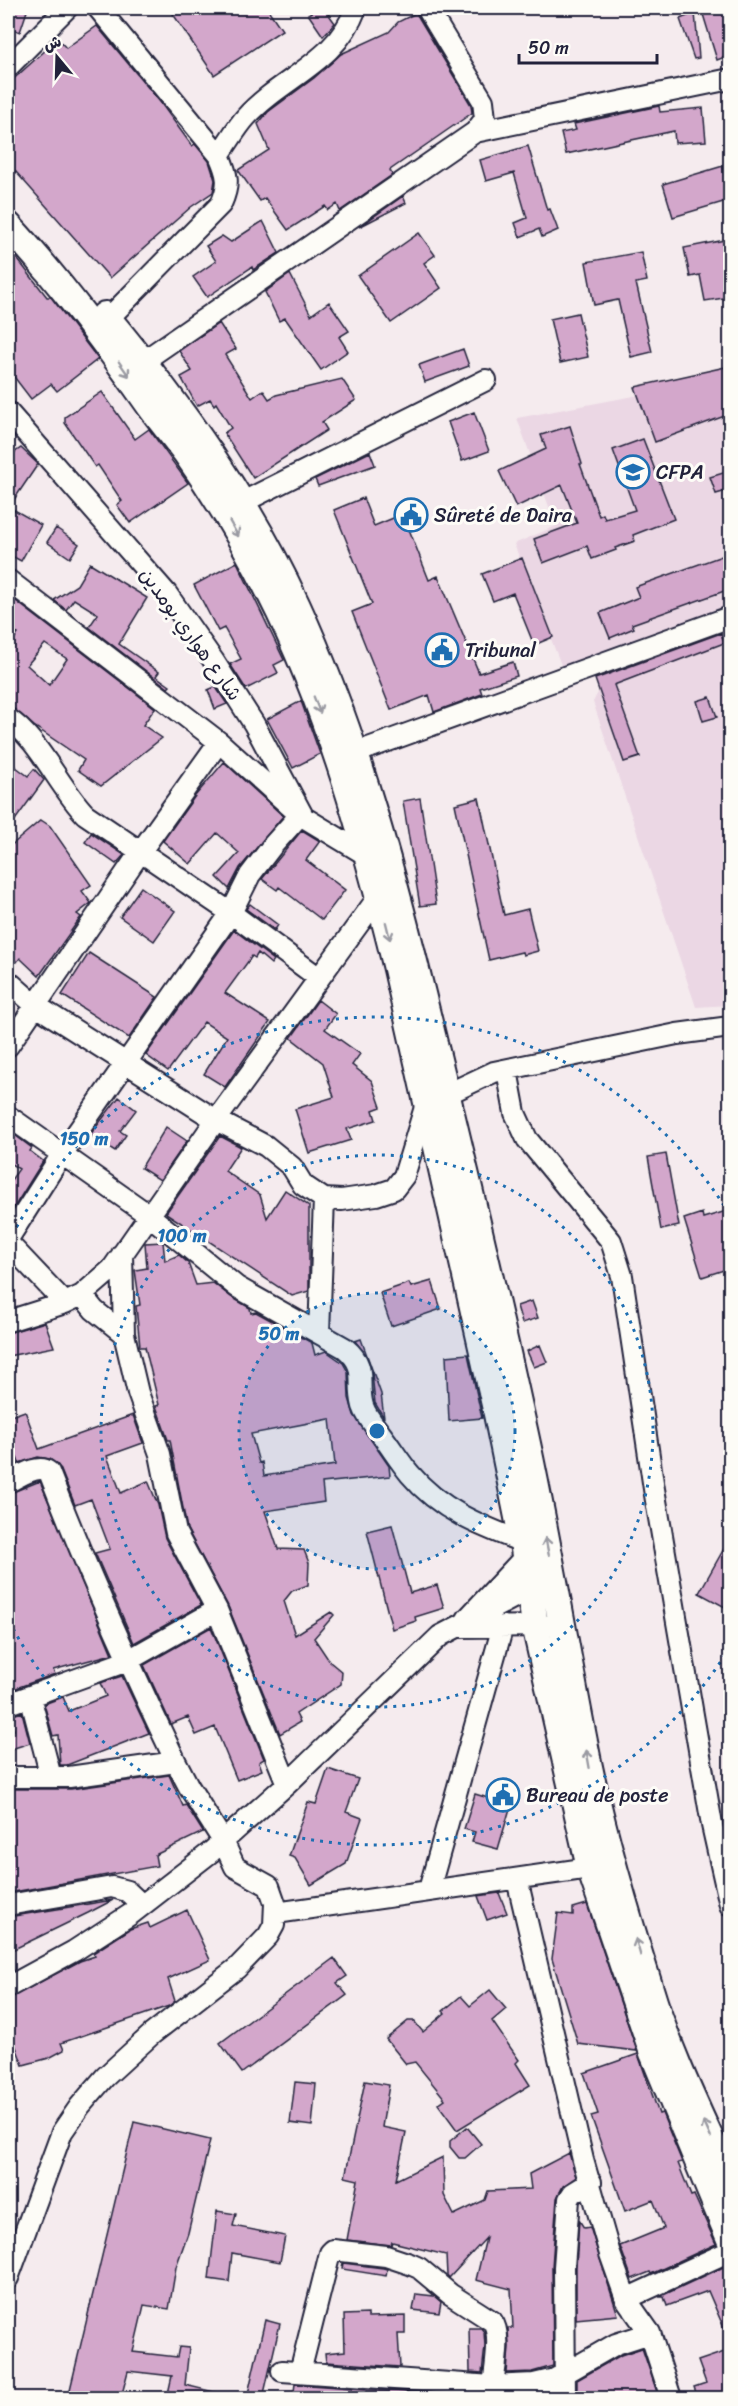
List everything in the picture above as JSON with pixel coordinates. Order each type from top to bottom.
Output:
[{"type":"main road","points":[[8,207],[48,250],[102,325],[218,502],[270,593],[303,668],[347,755],[404,920],[436,1100],[523,1552],[562,1625],[590,1769],[611,1856],[651,1993],[678,2064],[730,2182]]},
{"type":"main road","points":[[8,225],[102,325],[142,362],[207,449],[241,503],[297,605],[339,704],[368,856],[436,1100],[529,1452],[542,1586],[535,1625],[590,1868],[653,2053],[730,2239]]},
{"type":"main road","points":[[462,1624],[523,1552]]},
{"type":"street","points":[[8,67],[67,8]]},
{"type":"street","points":[[98,8],[219,155],[226,171],[228,188],[221,204],[102,325]]},
{"type":"street","points":[[219,155],[246,117],[328,50],[346,32],[356,8]]},
{"type":"street","points":[[142,362],[475,132],[485,119],[483,101],[427,8]]},
{"type":"street","points":[[475,132],[730,79]]},
{"type":"street","points":[[241,503],[486,380]]},
{"type":"street","name":"شارع هواري بومدين","points":[[8,412],[167,594],[254,724],[302,817]]},
{"type":"street","points":[[8,580],[219,742],[302,817],[368,856]]},
{"type":"street","points":[[347,755],[730,617]]},
{"type":"street","points":[[8,719],[27,737],[85,814],[320,978]]},
{"type":"street","points":[[8,1046],[141,851],[219,742]]},
{"type":"street","points":[[124,1334],[94,1310],[74,1299],[8,1241],[62,1154],[231,914],[250,875],[273,844],[302,817]]},
{"type":"street","points":[[8,1321],[74,1299],[112,1269],[216,1120],[379,896]]},
{"type":"street","points":[[8,981],[35,1005],[216,1120],[279,1155],[292,1167],[303,1185],[324,1199],[342,1200],[376,1195],[394,1189],[404,1176],[436,1100],[494,1072],[677,1034],[730,1026]]},
{"type":"street","points":[[507,1070],[515,1113],[527,1139],[611,1241],[622,1276],[654,1489],[712,1825],[730,1905]]},
{"type":"street","points":[[8,1116],[150,1216],[237,1287],[345,1348],[358,1361],[361,1369],[363,1404],[368,1416],[410,1474],[426,1491],[452,1511],[485,1527],[523,1552]]},
{"type":"street","points":[[319,1333],[324,1199]]},
{"type":"street","points":[[123,1254],[124,1334],[138,1393],[160,1454],[176,1533],[217,1610],[287,1784]]},
{"type":"street","points":[[8,1482],[37,1469],[49,1472],[127,1661],[176,1762],[236,1867],[269,1886],[276,1913],[274,1925],[268,1936],[237,1968],[152,2034],[105,2076],[80,2106],[62,2132],[8,2278]]},
{"type":"street","points":[[8,1987],[74,1951],[142,1905],[223,1841],[287,1784],[447,1631],[542,1586]]},
{"type":"street","points":[[8,1704],[127,1661],[217,1610]]},
{"type":"street","points":[[462,1624],[562,1625]]},
{"type":"street","points":[[429,1890],[504,1626]]},
{"type":"street","points":[[30,1696],[51,1777]]},
{"type":"street","points":[[8,1777],[69,1777],[176,1762]]},
{"type":"street","points":[[276,1913],[590,1868]]},
{"type":"street","points":[[517,1879],[582,2160],[591,2182],[610,2254],[626,2299],[650,2333],[671,2398]]},
{"type":"street","points":[[8,1905],[112,1887],[126,1891],[142,1905]]},
{"type":"street","points":[[565,2398],[564,2267],[569,2199],[573,2193],[591,2182]]},
{"type":"street","points":[[492,2392],[498,2337],[492,2321],[450,2295],[419,2268],[386,2256],[342,2249],[333,2250],[330,2253],[291,2372],[492,2392],[546,2382],[616,2344],[650,2333]]},
{"type":"street","points":[[626,2299],[730,2251]]},
{"type":"shaded area","name":"CFPA","points":[[730,378],[730,609],[563,670],[514,544],[556,526],[517,418]]},
{"type":"shaded area","points":[[730,637],[730,1005],[696,1007],[593,702],[602,685]]},
{"type":"building","points":[[8,8],[27,11],[20,32],[8,27]]},
{"type":"building","points":[[169,8],[267,8],[282,30],[214,75]]},
{"type":"building","points":[[318,8],[324,8],[335,23],[323,36],[308,14]]},
{"type":"building","points":[[712,8],[730,8],[730,55],[717,60],[702,11]]},
{"type":"building","points":[[416,13],[471,105],[472,113],[390,170],[392,175],[340,211],[337,204],[328,210],[325,206],[288,230],[265,198],[260,201],[238,170],[269,150],[258,124],[268,112],[314,78],[341,54],[389,32],[398,22]]},
{"type":"building","points":[[695,13],[699,58],[694,59],[680,19]]},
{"type":"building","points":[[97,26],[160,102],[192,146],[195,144],[209,161],[215,180],[213,192],[191,207],[110,278],[8,163],[8,84],[58,39],[66,48]]},
{"type":"building","points":[[659,106],[660,112],[703,108],[706,141],[675,143],[674,131],[566,154],[561,133],[576,130],[574,124]]},
{"type":"building","points":[[528,146],[547,210],[550,209],[558,230],[542,237],[539,229],[520,237],[515,223],[527,218],[514,173],[486,181],[480,160]]},
{"type":"building","points":[[723,166],[730,200],[673,217],[663,184]]},
{"type":"building","points":[[403,196],[406,203],[359,227]]},
{"type":"building","points":[[263,221],[279,253],[253,270],[252,267],[207,297],[193,277],[216,261],[206,246],[222,236],[231,242]]},
{"type":"building","points":[[419,233],[435,255],[424,263],[441,288],[391,323],[358,276]]},
{"type":"building","points":[[730,239],[730,297],[705,301],[700,275],[690,277],[684,248]]},
{"type":"building","points":[[8,247],[47,297],[51,297],[98,359],[57,391],[51,384],[31,399],[8,369]]},
{"type":"building","points":[[641,252],[647,281],[636,283],[652,352],[631,357],[618,300],[594,305],[586,262]]},
{"type":"building","points":[[290,274],[311,315],[329,302],[349,331],[339,337],[348,351],[321,370],[285,318],[279,321],[265,292]]},
{"type":"building","points":[[578,313],[588,357],[560,363],[550,319]]},
{"type":"building","points":[[219,323],[236,349],[225,355],[252,398],[263,390],[269,399],[276,395],[342,379],[356,400],[322,422],[327,430],[253,478],[224,433],[231,428],[216,403],[214,405],[210,399],[197,406],[181,377],[192,371],[179,351]]},
{"type":"building","points":[[463,349],[469,366],[425,382],[419,365]]},
{"type":"building","points":[[730,366],[730,414],[655,442],[635,387]]},
{"type":"building","points":[[102,392],[135,439],[149,429],[188,483],[130,523],[117,505],[122,501],[98,465],[95,467],[65,423],[65,417]]},
{"type":"building","points":[[474,412],[489,451],[462,461],[448,422]]},
{"type":"building","points":[[570,426],[582,464],[580,464],[599,516],[603,514],[605,519],[635,510],[613,450],[643,439],[674,519],[633,535],[635,541],[592,559],[587,546],[543,563],[534,539],[577,523],[562,485],[516,507],[499,471],[546,449],[541,435]]},
{"type":"building","points":[[21,448],[38,464],[9,507],[41,525],[21,561],[8,554],[8,457]]},
{"type":"building","points":[[370,452],[375,465],[318,486],[315,479]]},
{"type":"building","points":[[730,471],[730,490],[716,494],[710,477]]},
{"type":"building","points":[[363,498],[374,526],[403,514],[429,580],[438,576],[479,673],[513,662],[517,676],[480,688],[482,694],[434,712],[429,695],[391,710],[352,612],[372,604],[334,510]]},
{"type":"building","points":[[56,528],[79,544],[70,558],[47,542]]},
{"type":"building","points":[[730,553],[730,589],[632,624],[634,628],[610,638],[600,613],[639,597],[635,587]]},
{"type":"building","points":[[522,558],[553,637],[534,645],[513,593],[493,601],[482,574]]},
{"type":"building","points":[[237,562],[284,660],[274,665],[278,673],[246,689],[230,664],[241,659],[224,628],[218,631],[194,585]]},
{"type":"building","points":[[90,563],[147,598],[119,644],[159,672],[156,676],[170,686],[168,688],[89,627],[98,614],[74,599],[66,610],[54,600],[77,585]]},
{"type":"building","points":[[8,595],[155,708],[143,725],[162,738],[101,786],[78,770],[84,760],[8,707],[8,647],[18,634],[8,629]],"holes":[[[45,644],[67,659],[49,685],[27,665]]]},
{"type":"building","points":[[721,633],[724,643],[614,685],[640,757],[624,762],[595,679]]},
{"type":"building","points":[[213,683],[227,704],[215,709],[208,690],[215,687]]},
{"type":"building","points":[[710,697],[717,717],[703,721],[697,701]]},
{"type":"building","points":[[301,701],[320,754],[293,768],[267,719]]},
{"type":"building","points":[[8,761],[28,776],[34,769],[44,780],[8,830]]},
{"type":"building","points":[[224,762],[283,816],[240,868],[229,889],[217,877],[239,853],[217,833],[190,864],[163,841],[195,796]]},
{"type":"building","points":[[420,798],[436,904],[420,906],[403,801]]},
{"type":"building","points":[[479,798],[504,915],[528,909],[538,951],[523,955],[522,952],[489,960],[455,804]]},
{"type":"building","points":[[41,820],[50,826],[91,885],[82,891],[91,903],[77,914],[81,917],[39,976],[20,958],[17,962],[8,954],[8,848]]},
{"type":"building","points":[[302,830],[320,841],[306,860],[345,890],[322,920],[279,887],[277,890],[262,879]]},
{"type":"building","points":[[91,833],[124,855],[116,864],[85,842]]},
{"type":"building","points":[[141,887],[175,911],[154,941],[120,917]]},
{"type":"building","points":[[250,904],[278,925],[275,930],[246,909]]},
{"type":"building","points":[[234,930],[274,960],[271,964],[258,953],[255,958],[252,956],[225,993],[270,1022],[225,1087],[204,1074],[227,1037],[204,1022],[168,1071],[146,1055]]},
{"type":"building","points":[[89,953],[157,997],[129,1038],[62,995]]},
{"type":"building","points":[[318,1000],[336,1014],[325,1029],[360,1054],[352,1065],[372,1081],[381,1107],[373,1110],[376,1120],[347,1129],[351,1140],[309,1153],[295,1109],[334,1097],[323,1063],[291,1038]]},
{"type":"building","points":[[119,1097],[136,1110],[120,1131],[126,1135],[115,1151],[90,1135]]},
{"type":"building","points":[[166,1127],[187,1141],[160,1180],[141,1168]]},
{"type":"building","points":[[8,1130],[32,1148],[30,1151],[43,1161],[8,1217],[8,1184],[19,1169],[8,1162]]},
{"type":"building","points":[[220,1136],[241,1147],[225,1171],[260,1195],[267,1218],[285,1190],[309,1206],[309,1291],[292,1296],[166,1213]]},
{"type":"building","points":[[666,1154],[679,1226],[661,1230],[648,1157]]},
{"type":"building","points":[[730,1210],[730,1268],[702,1277],[684,1219],[702,1213],[703,1218]]},
{"type":"building","points":[[163,1242],[165,1261],[179,1255],[188,1263],[196,1285],[213,1283],[250,1308],[251,1313],[256,1312],[312,1343],[315,1355],[326,1351],[343,1363],[348,1372],[349,1398],[354,1415],[389,1466],[390,1476],[322,1483],[324,1502],[265,1511],[278,1549],[304,1550],[309,1563],[308,1585],[292,1591],[284,1601],[295,1635],[331,1612],[334,1615],[314,1638],[330,1662],[342,1672],[341,1684],[296,1714],[300,1722],[280,1734],[228,1606],[187,1529],[170,1440],[168,1440],[156,1406],[159,1405],[145,1347],[140,1347],[136,1306],[140,1305],[135,1270],[147,1268],[145,1243]],"holes":[[[330,1419],[335,1465],[264,1476],[262,1462],[259,1463],[251,1434]]]},
{"type":"building","points":[[432,1281],[441,1309],[391,1326],[380,1293],[409,1283],[411,1287]]},
{"type":"building","points":[[532,1301],[538,1318],[522,1323],[517,1306]]},
{"type":"building","points":[[45,1322],[54,1347],[8,1356],[8,1333]]},
{"type":"building","points":[[361,1339],[368,1358],[355,1341]]},
{"type":"building","points":[[540,1345],[547,1362],[534,1367],[527,1351]]},
{"type":"building","points":[[468,1354],[482,1418],[449,1421],[446,1356]]},
{"type":"building","points":[[368,1359],[381,1394],[384,1418],[375,1403]]},
{"type":"building","points":[[25,1411],[39,1449],[133,1415],[143,1443],[107,1456],[121,1493],[148,1481],[158,1505],[165,1538],[201,1605],[134,1643],[95,1553],[110,1549],[91,1499],[75,1505],[60,1468],[50,1459],[38,1457],[19,1463],[8,1432],[8,1417]]},
{"type":"building","points":[[40,1481],[112,1654],[53,1670],[55,1674],[8,1691],[8,1494]]},
{"type":"building","points":[[392,1525],[410,1593],[437,1585],[444,1608],[415,1617],[416,1621],[392,1629],[367,1531]]},
{"type":"building","points":[[730,1538],[730,1597],[725,1607],[699,1593]]},
{"type":"building","points":[[211,1627],[264,1759],[259,1762],[262,1770],[237,1780],[215,1727],[196,1735],[188,1717],[171,1724],[144,1665]]},
{"type":"building","points":[[122,1676],[149,1733],[67,1765],[60,1765],[58,1735],[53,1736],[44,1704],[63,1697],[69,1711],[106,1696],[100,1683]]},
{"type":"building","points":[[22,1712],[30,1743],[8,1750],[8,1732],[14,1730],[10,1716]]},
{"type":"building","points":[[328,1769],[358,1779],[346,1812],[362,1818],[346,1864],[311,1885],[295,1858],[289,1856],[308,1802],[316,1804]]},
{"type":"building","points":[[169,1775],[183,1806],[186,1805],[203,1832],[155,1855],[157,1866],[8,1893],[8,1789],[71,1789]]},
{"type":"building","points":[[475,1794],[511,1805],[498,1849],[472,1842],[475,1832],[464,1829]]},
{"type":"building","points":[[499,1893],[507,1913],[487,1920],[478,1896]]},
{"type":"building","points":[[113,1900],[88,1913],[8,1952],[8,1917]]},
{"type":"building","points":[[587,1904],[637,2051],[578,2044],[552,1959],[558,1913],[573,1915],[573,1908]]},
{"type":"building","points":[[187,1910],[210,1960],[168,1979],[175,2001],[169,2006],[61,2043],[64,2050],[49,2058],[23,2065],[16,2047],[8,2050],[8,1999],[80,1961],[95,1956],[93,1953],[130,1929],[148,1923],[150,1928]]},
{"type":"building","points":[[334,1958],[347,1976],[337,1983],[347,1995],[242,2073],[220,2043]]},
{"type":"building","points":[[490,1990],[506,2009],[492,2021],[519,2060],[516,2063],[530,2085],[457,2130],[438,2104],[445,2099],[415,2062],[406,2064],[386,2039],[408,2021],[414,2021],[423,2032],[461,1996],[470,2006]]},
{"type":"building","points":[[638,2054],[659,2114],[662,2113],[682,2162],[678,2163],[691,2196],[694,2195],[716,2244],[651,2274],[650,2272],[632,2279],[620,2246],[664,2228],[653,2200],[625,2211],[591,2116],[598,2114],[584,2073]]},
{"type":"building","points":[[365,2081],[389,2085],[382,2127],[406,2132],[396,2180],[443,2157],[444,2195],[454,2215],[485,2200],[488,2191],[531,2189],[529,2174],[569,2153],[576,2177],[563,2186],[557,2198],[552,2267],[553,2366],[532,2372],[507,2373],[508,2328],[513,2328],[511,2289],[476,2280],[486,2238],[449,2278],[446,2255],[392,2242],[391,2245],[347,2240],[358,2180],[345,2177]]},
{"type":"building","points":[[295,2082],[316,2084],[312,2126],[290,2123]]},
{"type":"building","points":[[134,2122],[210,2140],[188,2233],[176,2267],[169,2309],[144,2305],[133,2352],[177,2357],[179,2347],[189,2348],[185,2385],[218,2393],[218,2398],[167,2398],[172,2376],[128,2371],[121,2398],[68,2398]]},
{"type":"building","points":[[467,2127],[481,2144],[465,2158],[459,2158],[450,2147],[450,2141]]},
{"type":"building","points":[[217,2211],[236,2214],[233,2226],[285,2236],[280,2262],[232,2253],[229,2282],[209,2279]]},
{"type":"building","points":[[579,2220],[584,2228],[590,2227],[618,2315],[576,2319]]},
{"type":"building","points":[[343,2263],[387,2269],[386,2276],[342,2269]]},
{"type":"building","points":[[730,2264],[730,2342],[708,2291],[667,2306],[664,2297],[659,2297]]},
{"type":"building","points":[[416,2294],[434,2296],[441,2302],[439,2313],[413,2310]]},
{"type":"building","points":[[368,2314],[368,2317],[405,2316],[405,2334],[398,2334],[400,2367],[326,2362],[325,2353],[345,2351],[344,2315]]},
{"type":"building","points":[[265,2320],[280,2324],[263,2398],[247,2398]]},
{"type":"building","points":[[469,2328],[481,2328],[484,2332],[482,2373],[470,2372]]},
{"type":"building","points":[[642,2348],[659,2398],[577,2398],[577,2380],[621,2355]]},
{"type":"building","points":[[730,2350],[730,2398],[698,2398],[694,2387],[706,2383],[698,2361]]},
{"type":"building","points":[[295,2384],[408,2392],[408,2398],[293,2398]]},
{"type":"place","name":"CFPA","points":[[633,472]]},
{"type":"place","name":"Sûreté de Daira","points":[[411,515]]},
{"type":"place","name":"Tribunal","points":[[442,650]]},
{"type":"place","name":"Bureau de poste","points":[[503,1795]]}]
